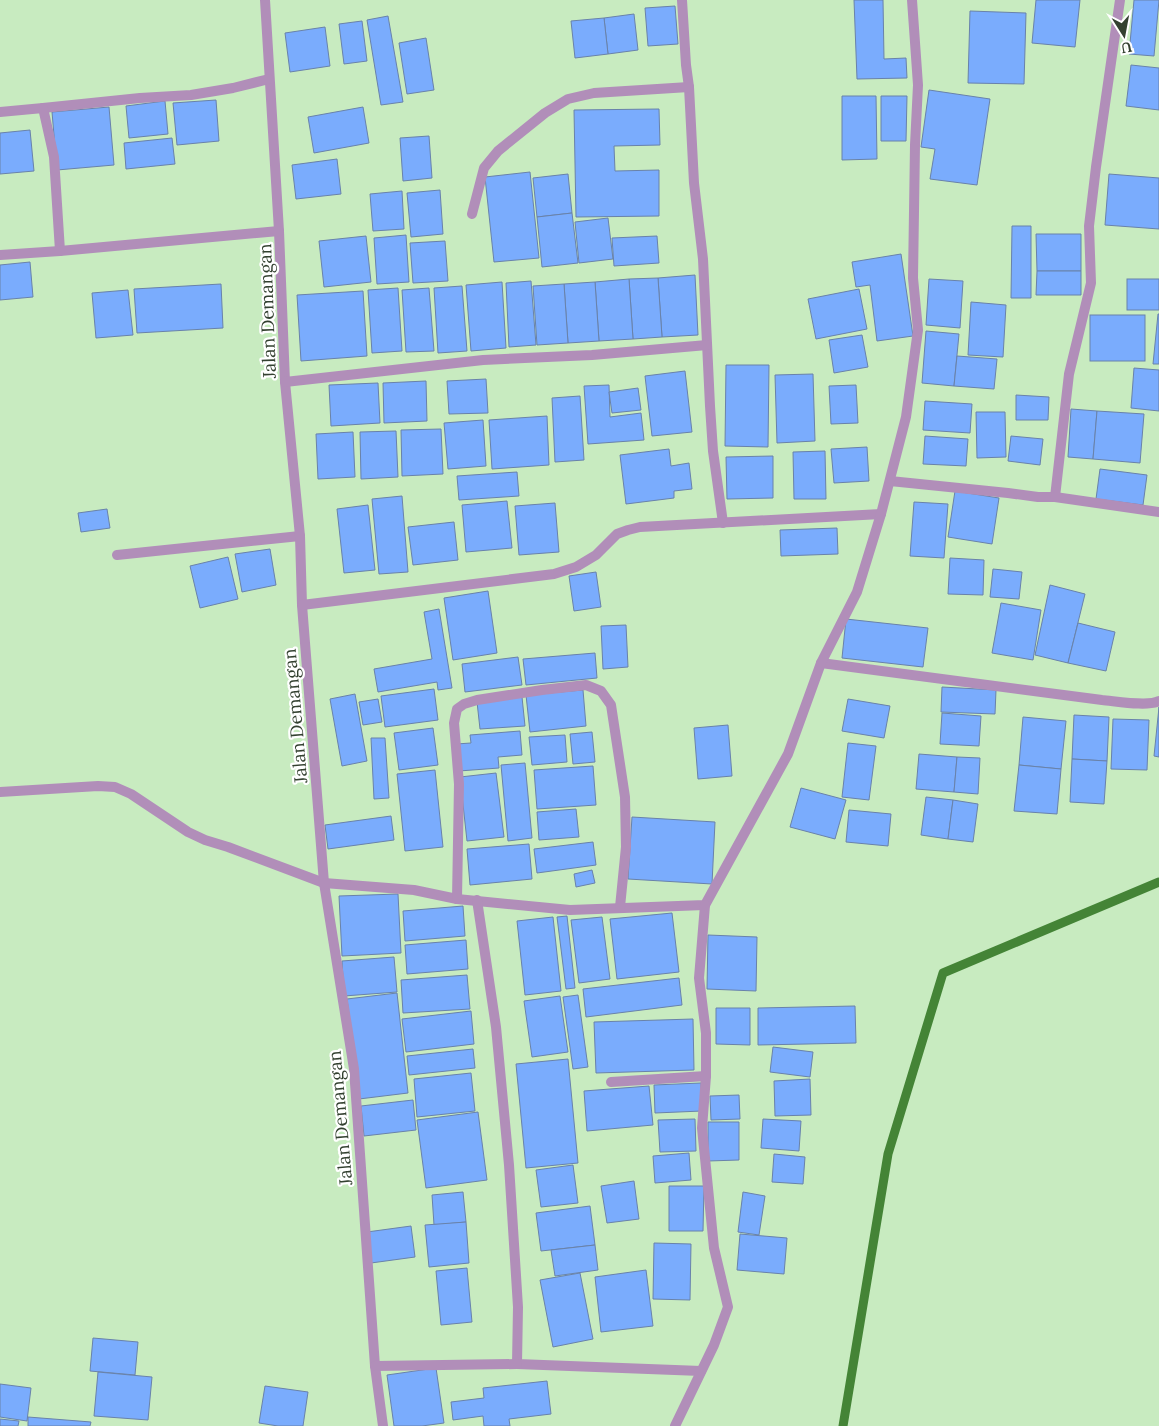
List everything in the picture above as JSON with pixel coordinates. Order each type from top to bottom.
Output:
[{"type":"street","name":"Jalan Demangan","points":[[265,0],[286,382],[300,536],[302,605],[324,883],[354,1068],[375,1366],[383,1426]]},
{"type":"street","points":[[682,0],[694,183],[703,260],[713,451],[723,523]]},
{"type":"street","points":[[675,1426],[714,1345],[728,1307],[714,1248],[702,1128],[706,1076],[706,1032],[699,978],[705,905],[788,754],[820,663],[857,592],[881,514],[906,417],[918,330],[913,278],[918,85],[912,0]]},
{"type":"street","points":[[1055,497],[1069,374],[1091,283],[1090,226],[1094,177],[1120,0]]},
{"type":"street","points":[[0,112],[140,98],[191,95],[269,79]]},
{"type":"street","points":[[472,214],[484,168],[498,152],[545,114],[568,99],[594,93],[689,86]]},
{"type":"street","points":[[43,108],[54,157],[60,251]]},
{"type":"street","points":[[0,255],[279,231]]},
{"type":"street","points":[[286,382],[483,360],[592,355],[707,345]]},
{"type":"street","points":[[890,481],[1038,497],[1055,497],[1159,512]]},
{"type":"street","points":[[302,605],[554,574],[576,568],[596,555],[617,534],[640,527],[881,514]]},
{"type":"street","points":[[117,555],[300,536]]},
{"type":"street","points":[[820,663],[1136,704],[1156,703],[1159,701]]},
{"type":"street","points":[[457,899],[459,784],[454,723],[457,709],[464,704],[477,700],[586,685],[601,691],[611,705],[625,797],[626,847],[620,907]]},
{"type":"street","points":[[0,792],[98,786],[114,787],[131,794],[188,832],[205,840],[324,883],[414,890],[457,899],[570,910],[705,905]]},
{"type":"street","points":[[477,900],[496,1027],[509,1165],[518,1307],[517,1364]]},
{"type":"street","points":[[611,1082],[706,1076]]},
{"type":"street","points":[[375,1366],[517,1364],[701,1371]]},
{"type":"building","points":[[854,0],[883,0],[884,59],[906,58],[907,78],[857,79]]},
{"type":"building","points":[[1036,0],[1080,0],[1075,47],[1032,43]]},
{"type":"building","points":[[1134,0],[1159,0],[1154,56],[1129,54]]},
{"type":"building","points":[[675,6],[678,44],[648,46],[645,8]]},
{"type":"building","points":[[970,11],[1026,13],[1024,84],[968,83]]},
{"type":"building","points":[[634,14],[638,50],[608,54],[604,18]]},
{"type":"building","points":[[388,16],[403,102],[381,105],[367,20]]},
{"type":"building","points":[[604,18],[608,54],[575,58],[571,21]]},
{"type":"building","points":[[362,21],[367,61],[344,64],[339,24]]},
{"type":"building","points":[[325,27],[330,66],[290,72],[285,33]]},
{"type":"building","points":[[426,38],[434,90],[407,94],[399,43]]},
{"type":"building","points":[[1131,65],[1159,68],[1159,110],[1126,106]]},
{"type":"building","points":[[929,90],[990,99],[977,185],[930,179],[935,149],[921,147]]},
{"type":"building","points":[[842,96],[876,96],[877,159],[842,160]]},
{"type":"building","points":[[881,96],[907,96],[906,141],[881,141]]},
{"type":"building","points":[[216,100],[219,141],[177,145],[173,103]]},
{"type":"building","points":[[165,101],[168,134],[129,138],[126,106]]},
{"type":"building","points":[[109,107],[114,165],[57,170],[52,112]]},
{"type":"building","points":[[363,107],[369,143],[314,153],[308,117]]},
{"type":"building","points":[[659,109],[660,145],[614,146],[615,171],[659,170],[659,216],[576,217],[574,110]]},
{"type":"building","points":[[30,130],[34,171],[0,174],[0,133]]},
{"type":"building","points":[[429,136],[432,178],[403,181],[400,138]]},
{"type":"building","points":[[172,138],[175,164],[126,169],[124,143]]},
{"type":"building","points":[[337,159],[341,194],[296,199],[292,165]]},
{"type":"building","points":[[530,172],[539,258],[494,262],[485,177]]},
{"type":"building","points":[[568,174],[572,213],[537,217],[533,178]]},
{"type":"building","points":[[1109,174],[1159,178],[1159,229],[1105,225]]},
{"type":"building","points":[[440,190],[443,234],[411,237],[407,193]]},
{"type":"building","points":[[402,191],[404,229],[373,231],[370,194]]},
{"type":"building","points":[[572,213],[578,263],[542,267],[537,217]]},
{"type":"building","points":[[608,218],[613,259],[579,263],[575,222]]},
{"type":"building","points":[[1012,226],[1031,226],[1031,298],[1011,298]]},
{"type":"building","points":[[1036,234],[1081,234],[1081,271],[1037,271]]},
{"type":"building","points":[[406,235],[409,282],[377,284],[374,238]]},
{"type":"building","points":[[366,236],[371,282],[324,287],[319,241]]},
{"type":"building","points":[[657,236],[659,263],[614,266],[612,238]]},
{"type":"building","points":[[445,241],[448,281],[413,283],[410,243]]},
{"type":"building","points":[[901,254],[913,336],[877,341],[870,285],[856,287],[852,262]]},
{"type":"building","points":[[30,262],[33,297],[0,300],[0,265]]},
{"type":"building","points":[[1037,271],[1081,271],[1081,295],[1036,295]]},
{"type":"building","points":[[695,275],[698,335],[662,337],[658,278]]},
{"type":"building","points":[[658,278],[662,337],[633,339],[629,279]]},
{"type":"building","points":[[629,279],[633,339],[599,341],[595,282]]},
{"type":"building","points":[[929,279],[963,281],[960,328],[926,325]]},
{"type":"building","points":[[1127,279],[1159,279],[1159,310],[1127,310]]},
{"type":"building","points":[[531,281],[536,345],[509,347],[506,283]]},
{"type":"building","points":[[502,282],[506,348],[471,351],[466,285]]},
{"type":"building","points":[[595,282],[599,341],[568,343],[564,284]]},
{"type":"building","points":[[221,284],[223,328],[137,333],[134,289]]},
{"type":"building","points":[[564,284],[568,343],[537,345],[533,286]]},
{"type":"building","points":[[462,286],[467,351],[438,353],[434,288]]},
{"type":"building","points":[[398,288],[402,351],[372,353],[368,290]]},
{"type":"building","points":[[429,288],[434,351],[406,352],[402,290]]},
{"type":"building","points":[[859,289],[867,329],[816,339],[808,299]]},
{"type":"building","points":[[128,290],[133,335],[96,338],[92,293]]},
{"type":"building","points":[[363,291],[367,356],[301,361],[297,295]]},
{"type":"building","points":[[971,302],[1006,305],[1003,357],[968,355]]},
{"type":"building","points":[[1158,314],[1159,364],[1153,364]]},
{"type":"building","points":[[1090,315],[1145,315],[1145,361],[1090,361]]},
{"type":"building","points":[[926,331],[959,334],[954,386],[922,383]]},
{"type":"building","points":[[862,335],[868,367],[834,373],[829,340]]},
{"type":"building","points":[[957,356],[997,359],[994,389],[954,386]]},
{"type":"building","points":[[726,365],[769,365],[768,447],[725,446]]},
{"type":"building","points":[[1134,368],[1159,370],[1159,411],[1131,408]]},
{"type":"building","points":[[685,371],[692,432],[652,436],[645,376]]},
{"type":"building","points":[[813,374],[815,441],[777,443],[775,375]]},
{"type":"building","points":[[486,379],[488,413],[449,414],[447,381]]},
{"type":"building","points":[[426,381],[427,421],[384,423],[383,383]]},
{"type":"building","points":[[378,383],[380,423],[331,426],[329,385]]},
{"type":"building","points":[[609,385],[610,417],[641,413],[644,440],[588,444],[584,386]]},
{"type":"building","points":[[856,385],[858,423],[831,424],[829,386]]},
{"type":"building","points":[[638,388],[641,410],[612,413],[609,392]]},
{"type":"building","points":[[1016,395],[1049,397],[1048,420],[1016,420]]},
{"type":"building","points":[[580,396],[584,460],[555,462],[552,398]]},
{"type":"building","points":[[925,401],[972,404],[970,433],[923,430]]},
{"type":"building","points":[[1071,409],[1097,411],[1093,459],[1068,457]]},
{"type":"building","points":[[1097,411],[1144,414],[1140,463],[1093,459]]},
{"type":"building","points":[[976,412],[1005,412],[1006,457],[977,458]]},
{"type":"building","points":[[547,416],[549,465],[492,469],[489,420]]},
{"type":"building","points":[[483,420],[486,466],[448,469],[444,423]]},
{"type":"building","points":[[441,429],[443,474],[402,476],[401,430]]},
{"type":"building","points":[[396,431],[398,477],[361,479],[360,432]]},
{"type":"building","points":[[353,432],[355,477],[318,479],[316,434]]},
{"type":"building","points":[[925,436],[968,439],[966,466],[923,464]]},
{"type":"building","points":[[1011,436],[1043,439],[1040,465],[1008,461]]},
{"type":"building","points":[[867,447],[869,481],[834,483],[831,449]]},
{"type":"building","points":[[669,449],[671,466],[689,463],[692,489],[674,491],[674,498],[626,504],[620,455]]},
{"type":"building","points":[[825,451],[826,499],[794,499],[793,452]]},
{"type":"building","points":[[773,456],[773,498],[727,499],[726,457]]},
{"type":"building","points":[[1100,469],[1147,475],[1143,505],[1096,499]]},
{"type":"building","points":[[517,472],[519,496],[459,500],[457,476]]},
{"type":"building","points":[[955,491],[999,498],[992,544],[948,537]]},
{"type":"building","points":[[402,496],[408,572],[379,574],[372,499]]},
{"type":"building","points":[[507,501],[512,548],[466,552],[462,505]]},
{"type":"building","points":[[914,502],[948,504],[944,558],[910,556]]},
{"type":"building","points":[[555,503],[559,552],[519,555],[515,506]]},
{"type":"building","points":[[368,505],[375,570],[344,573],[337,509]]},
{"type":"building","points":[[107,509],[110,528],[81,532],[78,513]]},
{"type":"building","points":[[454,522],[458,560],[413,565],[408,527]]},
{"type":"building","points":[[837,528],[838,554],[781,556],[780,530]]},
{"type":"building","points":[[270,549],[276,585],[242,592],[235,554]]},
{"type":"building","points":[[228,557],[238,599],[200,608],[190,566]]},
{"type":"building","points":[[950,558],[984,560],[983,595],[948,594]]},
{"type":"building","points":[[993,569],[1022,572],[1019,599],[990,597]]},
{"type":"building","points":[[596,572],[601,607],[574,611],[569,576]]},
{"type":"building","points":[[1050,585],[1085,594],[1068,663],[1035,655]]},
{"type":"building","points":[[488,591],[497,653],[453,660],[444,598]]},
{"type":"building","points":[[1001,603],[1041,610],[1033,660],[992,653]]},
{"type":"building","points":[[439,609],[452,688],[438,690],[437,682],[378,692],[374,669],[432,659],[424,612]]},
{"type":"building","points":[[846,619],[928,628],[923,667],[842,658]]},
{"type":"building","points":[[1078,623],[1115,632],[1106,671],[1068,663]]},
{"type":"building","points":[[626,625],[628,667],[603,669],[601,626]]},
{"type":"building","points":[[595,653],[597,678],[526,685],[523,659]]},
{"type":"building","points":[[518,657],[522,685],[465,692],[462,664]]},
{"type":"building","points":[[942,687],[996,690],[995,714],[941,712]]},
{"type":"building","points":[[434,689],[438,720],[385,727],[381,696]]},
{"type":"building","points":[[583,690],[586,726],[530,732],[526,695]]},
{"type":"building","points":[[355,694],[367,761],[342,766],[330,699]]},
{"type":"building","points":[[522,697],[525,726],[480,729],[477,702]]},
{"type":"building","points":[[378,699],[382,722],[363,725],[359,702]]},
{"type":"building","points":[[848,699],[890,706],[884,738],[842,731]]},
{"type":"building","points":[[1159,707],[1159,757],[1154,756]]},
{"type":"building","points":[[942,713],[981,716],[979,746],[940,744]]},
{"type":"building","points":[[1074,715],[1109,717],[1107,761],[1072,759]]},
{"type":"building","points":[[1023,717],[1066,721],[1061,769],[1019,765]]},
{"type":"building","points":[[1113,719],[1149,720],[1147,770],[1111,769]]},
{"type":"building","points":[[728,725],[732,776],[698,779],[694,728]]},
{"type":"building","points":[[433,728],[438,765],[399,770],[394,733]]},
{"type":"building","points":[[520,731],[522,755],[498,757],[499,768],[459,771],[456,744],[471,743],[470,735]]},
{"type":"building","points":[[592,732],[595,762],[573,764],[570,734]]},
{"type":"building","points":[[565,735],[567,762],[532,765],[529,737]]},
{"type":"building","points":[[371,738],[385,738],[389,798],[374,799]]},
{"type":"building","points":[[848,743],[876,746],[869,800],[842,797]]},
{"type":"building","points":[[919,754],[957,757],[954,792],[916,789]]},
{"type":"building","points":[[957,757],[980,758],[978,794],[954,792]]},
{"type":"building","points":[[1072,759],[1107,761],[1104,804],[1070,802]]},
{"type":"building","points":[[525,763],[532,838],[508,841],[501,765]]},
{"type":"building","points":[[1019,765],[1061,769],[1057,814],[1014,811]]},
{"type":"building","points":[[593,766],[596,805],[537,809],[534,770]]},
{"type":"building","points":[[435,770],[443,847],[405,851],[397,774]]},
{"type":"building","points":[[496,773],[504,837],[467,841],[460,777]]},
{"type":"building","points":[[801,788],[846,800],[835,839],[790,827]]},
{"type":"building","points":[[926,797],[953,800],[948,839],[921,835]]},
{"type":"building","points":[[953,800],[978,804],[973,842],[948,839]]},
{"type":"building","points":[[576,809],[579,837],[539,840],[537,812]]},
{"type":"building","points":[[849,810],[891,814],[888,846],[846,842]]},
{"type":"building","points":[[391,816],[394,840],[328,849],[325,825]]},
{"type":"building","points":[[632,817],[715,822],[712,884],[628,879]]},
{"type":"building","points":[[593,842],[596,865],[537,873],[534,849]]},
{"type":"building","points":[[529,844],[532,879],[470,885],[467,849]]},
{"type":"building","points":[[592,870],[595,883],[576,887],[574,874]]},
{"type":"building","points":[[398,894],[401,953],[342,956],[339,896]]},
{"type":"building","points":[[463,906],[465,936],[405,941],[403,911]]},
{"type":"building","points":[[672,913],[679,972],[617,979],[610,919]]},
{"type":"building","points":[[567,916],[575,988],[566,989],[557,917]]},
{"type":"building","points":[[553,917],[561,991],[525,995],[517,921]]},
{"type":"building","points":[[602,917],[610,979],[579,983],[571,920]]},
{"type":"building","points":[[708,935],[757,937],[756,991],[707,989]]},
{"type":"building","points":[[466,940],[468,969],[407,974],[405,945]]},
{"type":"building","points":[[394,957],[397,992],[344,996],[342,961]]},
{"type":"building","points":[[467,975],[470,1009],[403,1013],[401,980]]},
{"type":"building","points":[[679,978],[682,1005],[586,1017],[583,989]]},
{"type":"building","points":[[397,993],[408,1093],[359,1099],[347,999]]},
{"type":"building","points":[[578,995],[588,1067],[573,1069],[563,997]]},
{"type":"building","points":[[560,996],[568,1052],[532,1057],[524,1001]]},
{"type":"building","points":[[855,1006],[856,1043],[758,1045],[758,1008]]},
{"type":"building","points":[[716,1008],[750,1008],[750,1045],[716,1044]]},
{"type":"building","points":[[471,1011],[474,1044],[406,1052],[402,1019]]},
{"type":"building","points":[[693,1019],[694,1070],[596,1073],[594,1022]]},
{"type":"building","points":[[773,1047],[813,1052],[810,1077],[770,1072]]},
{"type":"building","points":[[473,1049],[475,1068],[409,1075],[407,1056]]},
{"type":"building","points":[[568,1059],[578,1163],[526,1168],[516,1064]]},
{"type":"building","points":[[471,1073],[475,1111],[417,1117],[414,1079]]},
{"type":"building","points":[[810,1079],[811,1115],[775,1116],[774,1081]]},
{"type":"building","points":[[701,1083],[702,1111],[655,1113],[654,1085]]},
{"type":"building","points":[[649,1086],[653,1125],[587,1131],[584,1091]]},
{"type":"building","points":[[739,1095],[740,1119],[711,1120],[710,1096]]},
{"type":"building","points":[[413,1100],[416,1130],[364,1136],[361,1106]]},
{"type":"building","points":[[478,1112],[487,1180],[426,1188],[417,1120]]},
{"type":"building","points":[[695,1119],[696,1151],[660,1152],[658,1120]]},
{"type":"building","points":[[763,1119],[801,1121],[799,1151],[761,1148]]},
{"type":"building","points":[[708,1122],[739,1122],[739,1160],[708,1161]]},
{"type":"building","points":[[689,1153],[691,1180],[655,1183],[653,1156]]},
{"type":"building","points":[[774,1154],[805,1157],[803,1184],[772,1182]]},
{"type":"building","points":[[573,1165],[578,1203],[541,1207],[536,1170]]},
{"type":"building","points":[[634,1181],[639,1219],[607,1223],[601,1186]]},
{"type":"building","points":[[669,1186],[704,1186],[703,1231],[669,1231]]},
{"type":"building","points":[[463,1192],[466,1222],[434,1225],[432,1195]]},
{"type":"building","points":[[743,1192],[765,1196],[759,1235],[738,1232]]},
{"type":"building","points":[[590,1206],[595,1245],[541,1251],[536,1213]]},
{"type":"building","points":[[466,1222],[469,1263],[429,1267],[425,1225]]},
{"type":"building","points":[[411,1226],[415,1257],[371,1263],[367,1232]]},
{"type":"building","points":[[740,1234],[787,1238],[784,1274],[737,1270]]},
{"type":"building","points":[[654,1243],[691,1244],[690,1300],[653,1299]]},
{"type":"building","points":[[595,1245],[598,1270],[555,1276],[551,1250]]},
{"type":"building","points":[[467,1268],[472,1322],[441,1325],[436,1271]]},
{"type":"building","points":[[646,1270],[653,1326],[601,1332],[595,1277]]},
{"type":"building","points":[[580,1273],[593,1339],[553,1347],[540,1280]]},
{"type":"building","points":[[93,1338],[138,1342],[135,1375],[90,1371]]},
{"type":"building","points":[[436,1368],[444,1423],[422,1426],[394,1426],[387,1375]]},
{"type":"building","points":[[98,1372],[152,1377],[148,1420],[94,1416]]},
{"type":"building","points":[[547,1381],[551,1414],[509,1419],[510,1426],[484,1426],[483,1416],[453,1420],[451,1402],[484,1398],[483,1388]]},
{"type":"building","points":[[0,1384],[31,1388],[27,1421],[0,1417]]},
{"type":"building","points":[[265,1386],[308,1392],[303,1426],[278,1426],[259,1423]]},
{"type":"building","points":[[28,1417],[91,1422],[90,1426],[28,1426]]},
{"type":"building","points":[[0,1419],[19,1421],[18,1426],[0,1426]]},
{"type":"waterway","points":[[843,1426],[888,1154],[943,973],[1159,882]]}]
